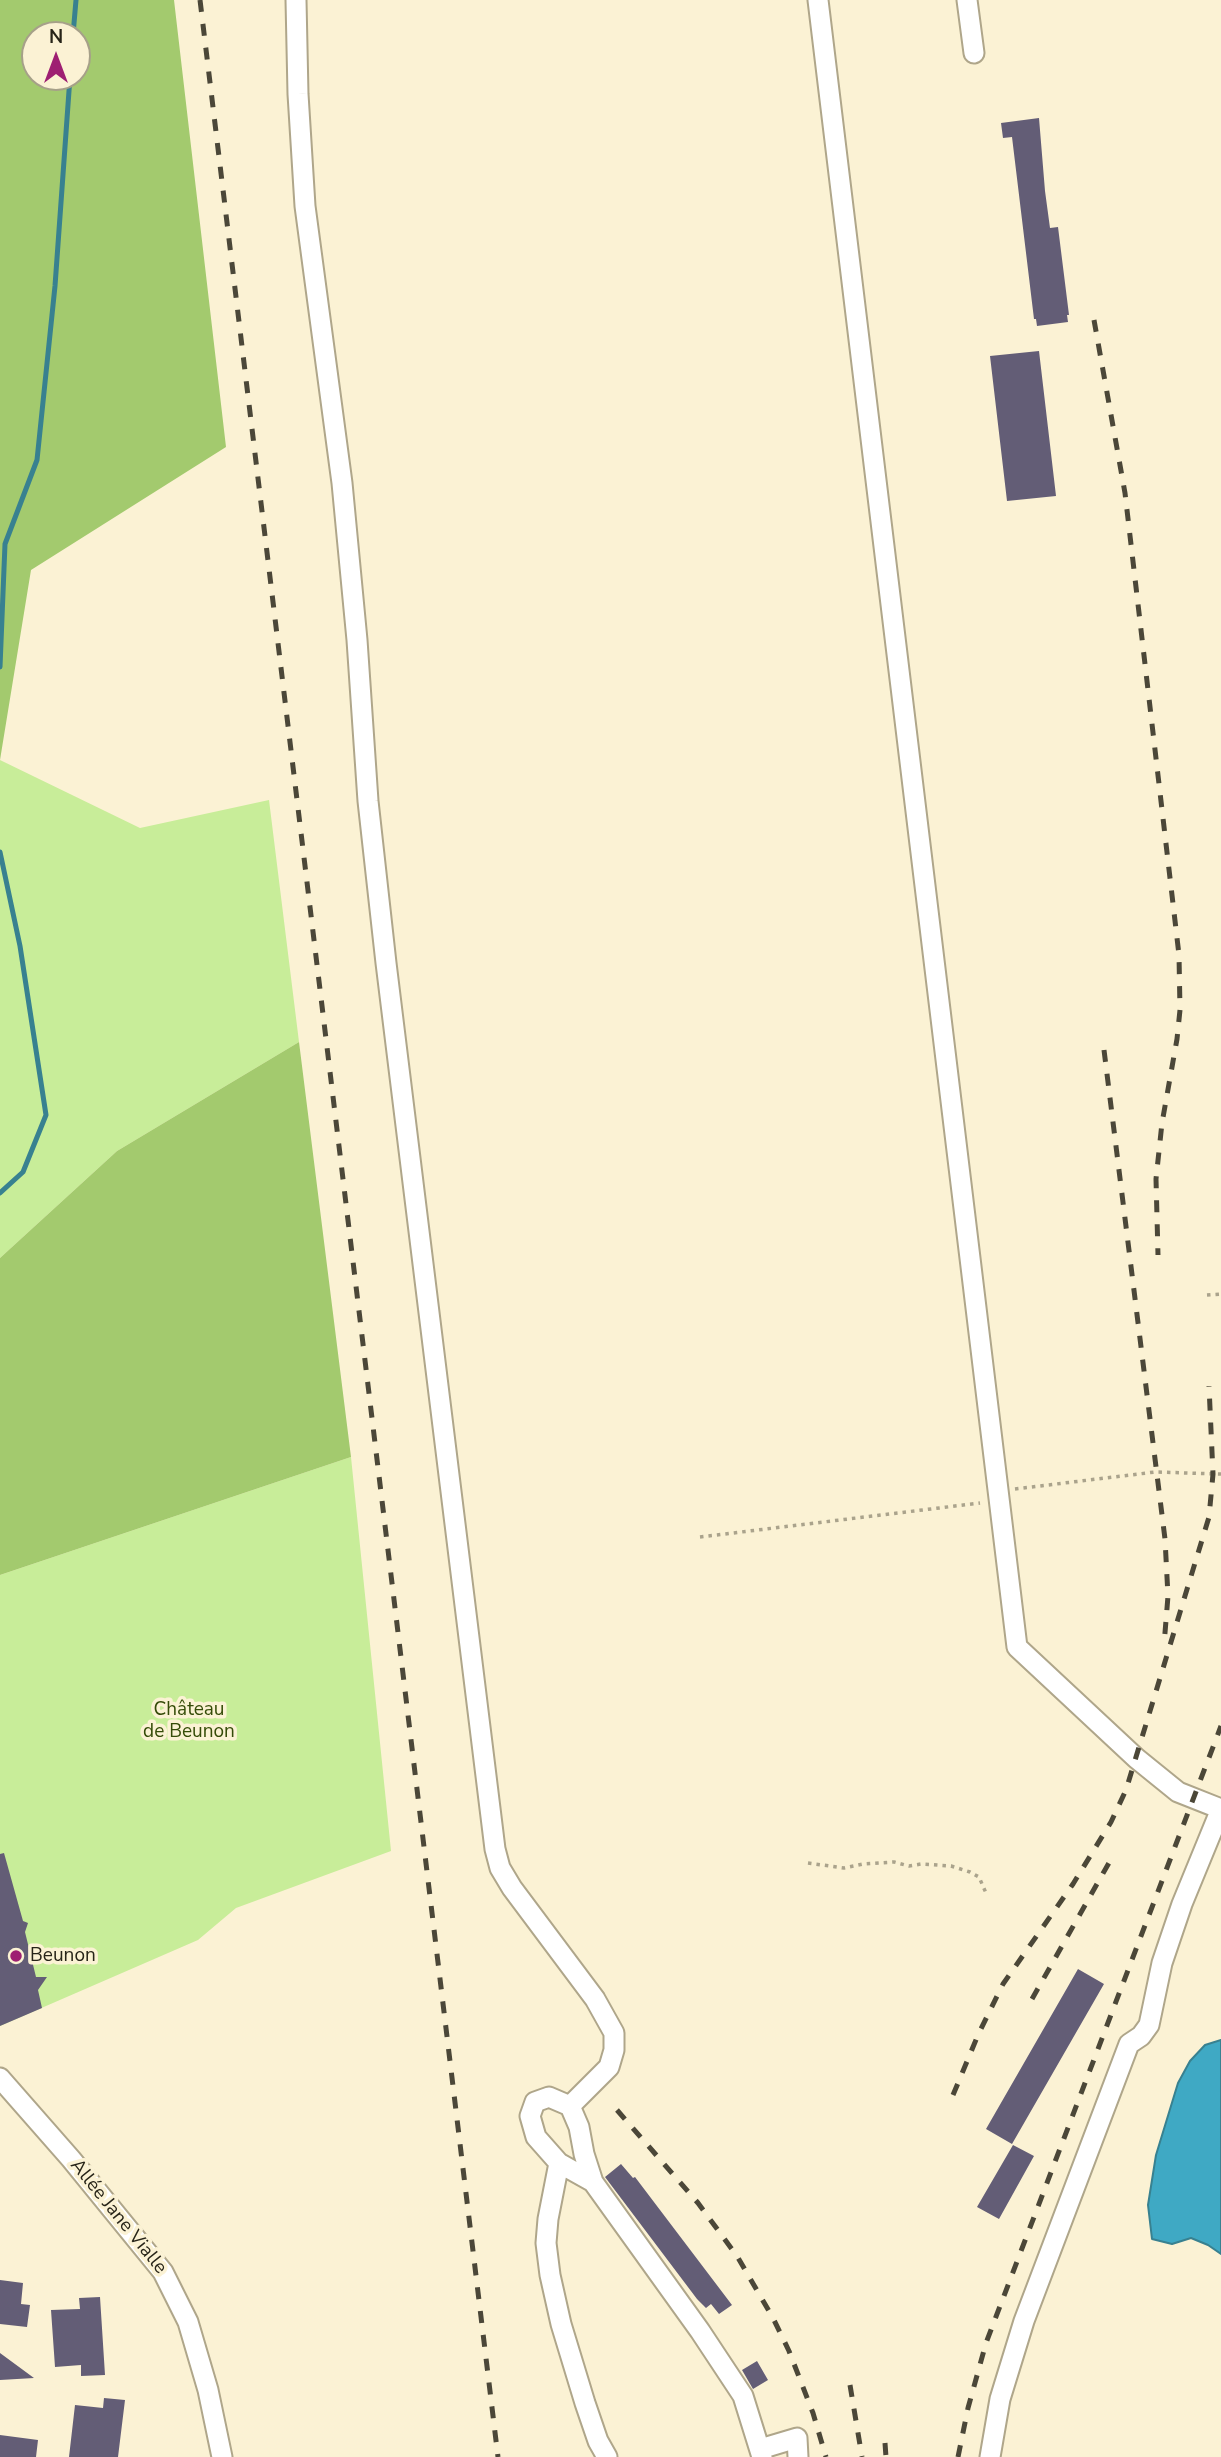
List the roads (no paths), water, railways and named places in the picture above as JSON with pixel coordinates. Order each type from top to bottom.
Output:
[{"type":"street","points":[[296,0],[298,94],[305,206],[342,483],[359,665],[368,802],[471,1671],[495,1849],[500,1868],[512,1888],[595,1999],[614,2034],[614,2050],[609,2067],[570,2106]]},
{"type":"street","points":[[818,0],[1017,1647],[1136,1758],[1178,1792],[1221,1809],[1166,1951],[1149,2025],[1142,2036],[1129,2044],[1024,2321],[1000,2399],[990,2457]]},
{"type":"street","points":[[967,0],[974,53]]},
{"type":"street","name":"Allée Jane Vialle","points":[[0,2078],[71,2159],[163,2272],[188,2322],[208,2390],[222,2457]]},
{"type":"street","points":[[593,2182],[559,2163],[536,2137],[530,2116],[535,2102],[549,2097],[570,2106],[579,2127],[593,2182],[743,2396],[761,2453],[797,2438],[798,2457]]},
{"type":"street","points":[[559,2163],[546,2243],[550,2275],[561,2325],[585,2403],[598,2441],[607,2457]]},
{"type":"water","points":[[1221,2040],[1221,2254],[1191,2238],[1172,2244],[1152,2239],[1148,2205],[1156,2155],[1178,2083],[1190,2061],[1205,2045]]},
{"type":"waterway","points":[[74,21],[76,0]]},
{"type":"waterway","points":[[0,667],[5,544],[37,460],[55,286],[69,91]]},
{"type":"waterway","points":[[0,852],[20,946],[46,1115],[23,1172],[0,1193]]},
{"type":"railway","points":[[200,0],[498,2457]]},
{"type":"railway","points":[[1094,320],[1125,493],[1179,955],[1180,1010],[1156,1179],[1158,1255]]},
{"type":"railway","points":[[1104,1050],[1165,1539],[1168,1596],[1164,1645]]},
{"type":"railway","points":[[953,2095],[1003,1984],[1073,1884],[1111,1822],[1126,1790],[1209,1517],[1213,1474],[1209,1386]]},
{"type":"railway","points":[[958,2457],[986,2343],[1221,1726]]},
{"type":"railway","points":[[1032,1999],[1110,1861]]},
{"type":"railway","points":[[617,2110],[698,2203],[737,2256],[789,2351],[813,2413],[826,2457]]},
{"type":"railway","points":[[850,2385],[862,2457]]},
{"type":"railway","points":[[885,2443],[886,2457]]},
{"type":"place","name":"Beunon","points":[[16,1956]]},
{"type":"park label","name":"Château de Beunon","points":[[189,1721]]}]
